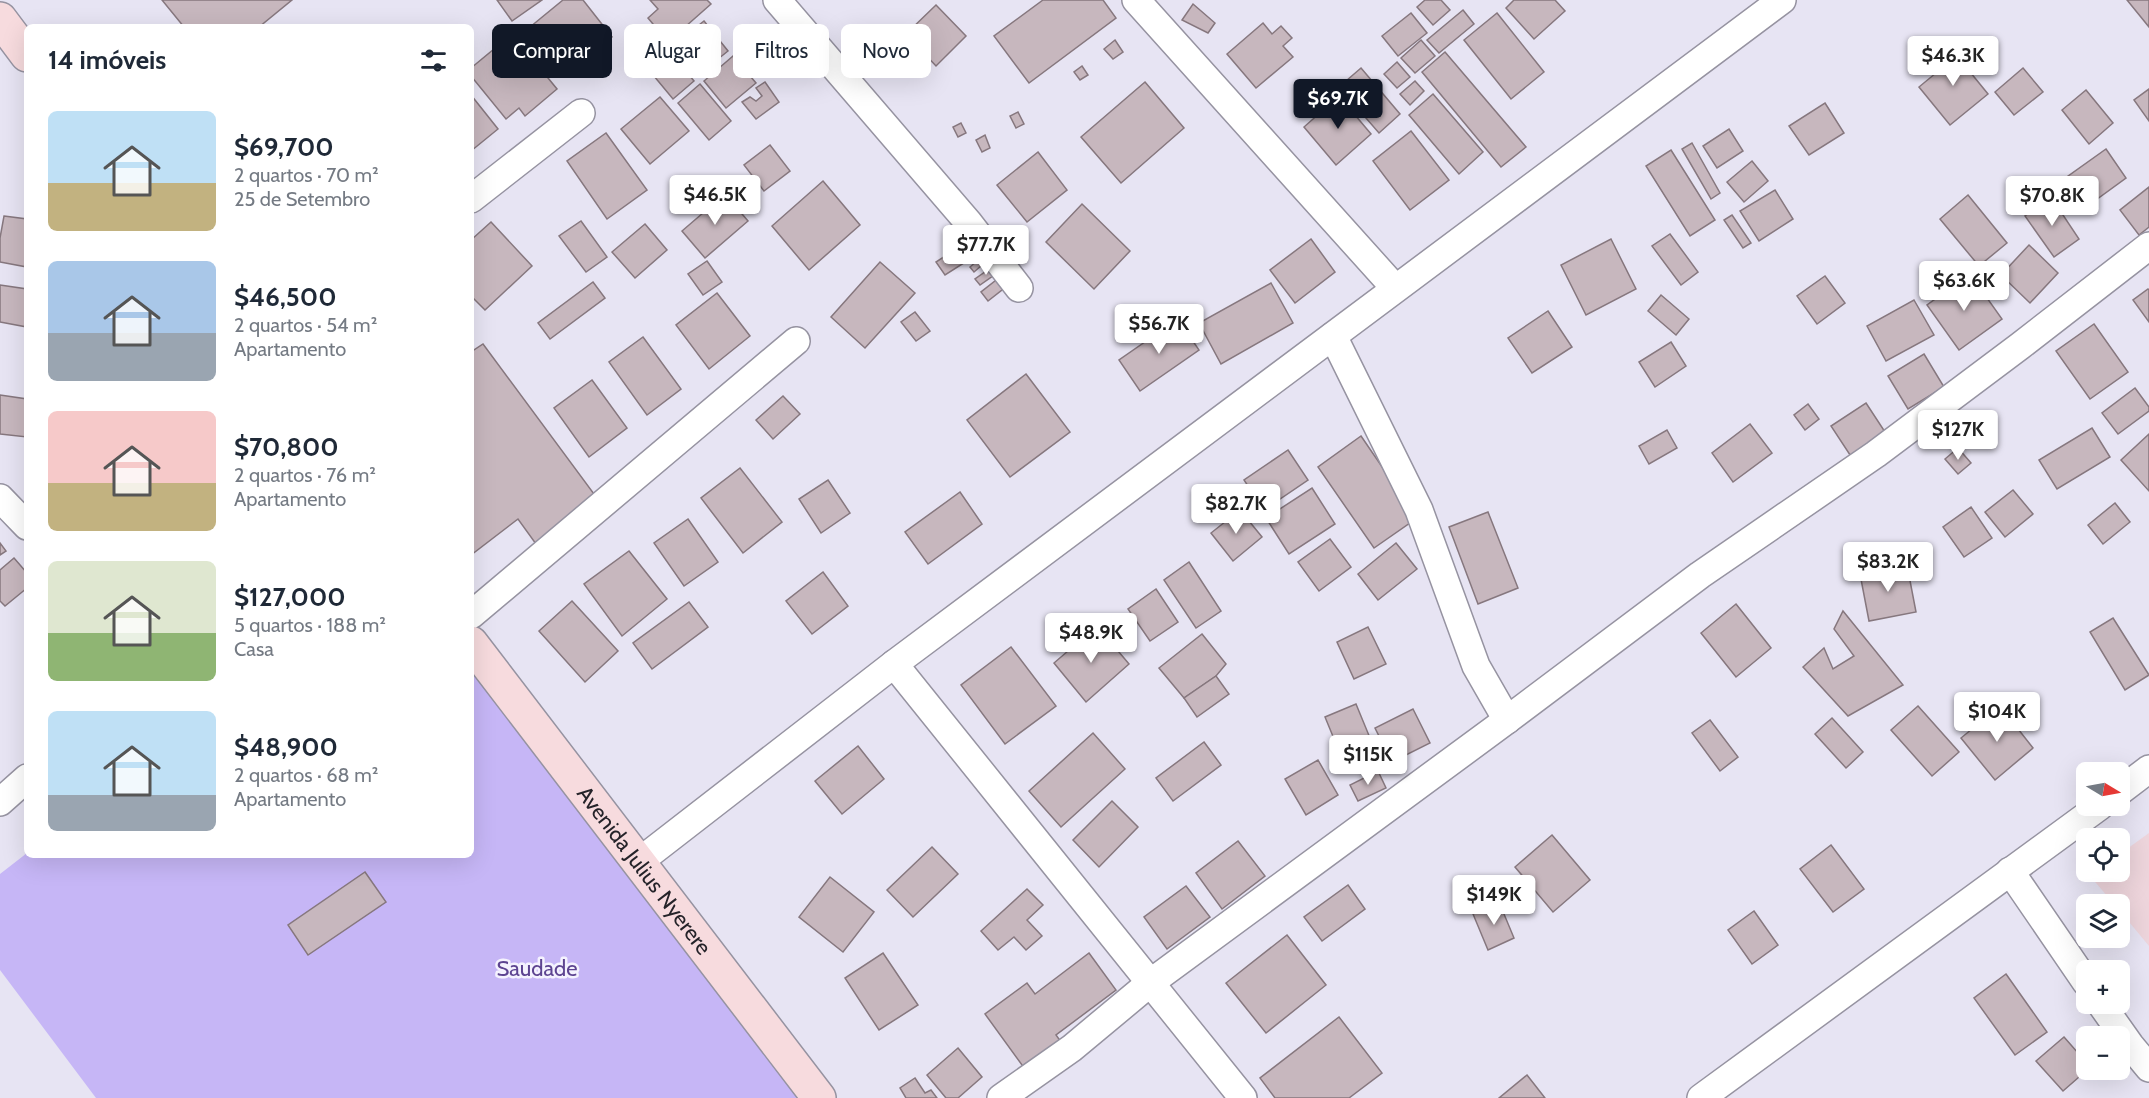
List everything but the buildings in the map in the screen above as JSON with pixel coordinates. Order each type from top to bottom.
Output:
[{"type":"street","points":[[777,0],[968,222],[1019,288]]},
{"type":"street","points":[[1136,0],[1395,288]]},
{"type":"street","points":[[640,861],[894,664],[1782,0]]},
{"type":"street","points":[[0,19],[24,51]]},
{"type":"street","points":[[474,197],[581,113]]},
{"type":"street","points":[[1001,1098],[1072,1048],[1150,983],[1700,575],[1903,434],[2149,246]]},
{"type":"street","points":[[1333,336],[1419,510],[1476,666],[1507,720]]},
{"type":"street","points":[[474,612],[796,341]]},
{"type":"street","points":[[0,498],[24,523]]},
{"type":"street","name":"Avenida Julius Nyerere","points":[[474,647],[819,1098]]},
{"type":"street","points":[[894,664],[1244,1098]]},
{"type":"street","points":[[2130,784],[2149,770]]},
{"type":"street","points":[[0,802],[24,781]]},
{"type":"street","points":[[1701,1098],[2086,816]]},
{"type":"street","points":[[2010,871],[2076,967]]},
{"type":"street","points":[[2109,1014],[2149,1068]]},
{"type":"shaded area","points":[[2149,833],[2149,946],[2130,923],[2130,894],[2105,894],[2095,882],[2130,882],[2130,847]]},
{"type":"green space","name":"Saudade","points":[[474,673],[804,1098],[96,1098],[0,970],[0,874],[24,855],[24,858],[474,858]]}]
